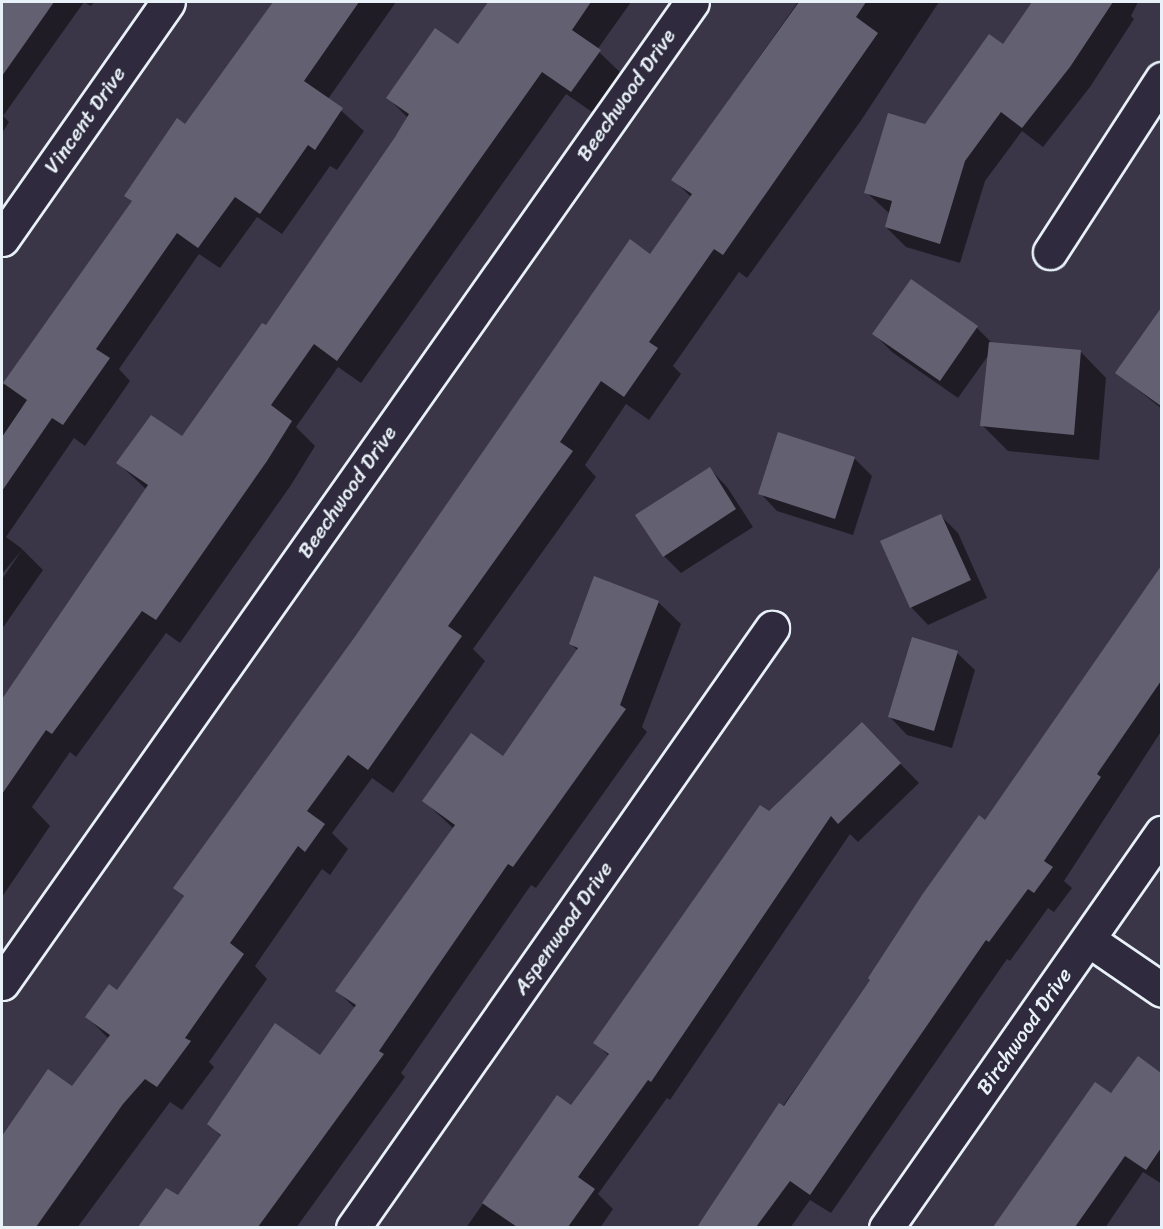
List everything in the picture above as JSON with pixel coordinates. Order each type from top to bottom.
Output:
[{"type":"street","name":"Vincent Drive","points":[[2,239],[168,2]]},
{"type":"street","name":"Beechwood Drive","points":[[2,983],[692,2]]},
{"type":"street","points":[[1050,252],[1161,79]]},
{"type":"street","name":"Aspenwood Drive","points":[[353,1227],[772,628]]},
{"type":"street","name":"Birchwood Drive","points":[[886,1227],[1089,940],[1161,833]]},
{"type":"street","points":[[1089,940],[1161,990]]},
{"type":"building","points":[[2,2],[54,2],[2,76]]},
{"type":"building","points":[[273,2],[359,2],[304,81],[343,108],[315,150],[308,145],[260,214],[235,197],[198,248],[177,233],[96,349],[110,358],[63,425],[52,418],[2,491],[2,437],[27,400],[3,383],[132,201],[124,196],[177,118],[185,124]]},
{"type":"building","points":[[488,2],[591,2],[572,30],[601,50],[571,92],[542,72],[337,361],[314,344],[271,405],[292,421],[267,461],[156,620],[142,611],[52,734],[46,730],[2,794],[2,699],[148,485],[116,463],[151,415],[182,436],[262,323],[266,325],[395,137],[409,114],[386,98],[435,28],[458,44]]},
{"type":"building","points":[[799,2],[866,2],[856,17],[878,33],[723,255],[714,249],[649,342],[658,348],[624,397],[601,381],[560,442],[573,451],[448,626],[462,636],[368,770],[348,755],[307,811],[325,824],[305,852],[298,846],[230,943],[244,954],[185,1038],[191,1041],[157,1087],[145,1079],[123,1104],[36,1227],[2,1227],[2,1136],[48,1069],[72,1086],[110,1035],[85,1017],[109,984],[117,990],[184,896],[173,888],[354,638],[630,239],[650,254],[692,194],[671,180]]},
{"type":"building","points":[[1032,2],[1113,2],[1070,67],[1022,128],[1001,112],[965,161],[940,244],[885,227],[892,201],[864,193],[888,113],[925,124],[989,34],[1003,44]]},
{"type":"building","points":[[911,279],[978,326],[940,381],[872,334]]},
{"type":"building","points":[[1161,308],[1161,406],[1115,373]]},
{"type":"building","points":[[989,342],[1081,350],[1074,435],[980,426]]},
{"type":"building","points":[[778,432],[855,457],[835,519],[758,494]]},
{"type":"building","points":[[710,467],[736,509],[663,557],[635,515]]},
{"type":"building","points":[[941,514],[971,580],[910,608],[880,541]]},
{"type":"building","points":[[1161,566],[1161,681],[1097,774],[1101,777],[1044,861],[1053,867],[1034,893],[1028,889],[989,942],[986,940],[810,1195],[790,1181],[756,1227],[697,1227],[779,1103],[784,1106],[870,980],[868,978],[922,895],[979,815],[985,820]]},
{"type":"building","points":[[594,576],[659,601],[620,705],[626,709],[513,867],[508,864],[379,1051],[384,1054],[258,1227],[138,1227],[166,1188],[178,1195],[221,1135],[207,1124],[275,1023],[320,1055],[356,1005],[335,991],[455,825],[422,801],[471,733],[503,756],[578,648],[569,644]]},
{"type":"building","points":[[912,637],[958,651],[934,731],[888,717]]},
{"type":"building","points":[[862,722],[901,763],[838,824],[831,816],[651,1082],[648,1080],[578,1177],[595,1189],[568,1227],[517,1227],[482,1203],[557,1095],[571,1105],[609,1054],[593,1043],[760,805],[769,811]]},
{"type":"building","points":[[1138,1056],[1161,1073],[1161,1148],[1146,1170],[1125,1156],[1075,1227],[993,1227],[1095,1082],[1111,1093]]}]
